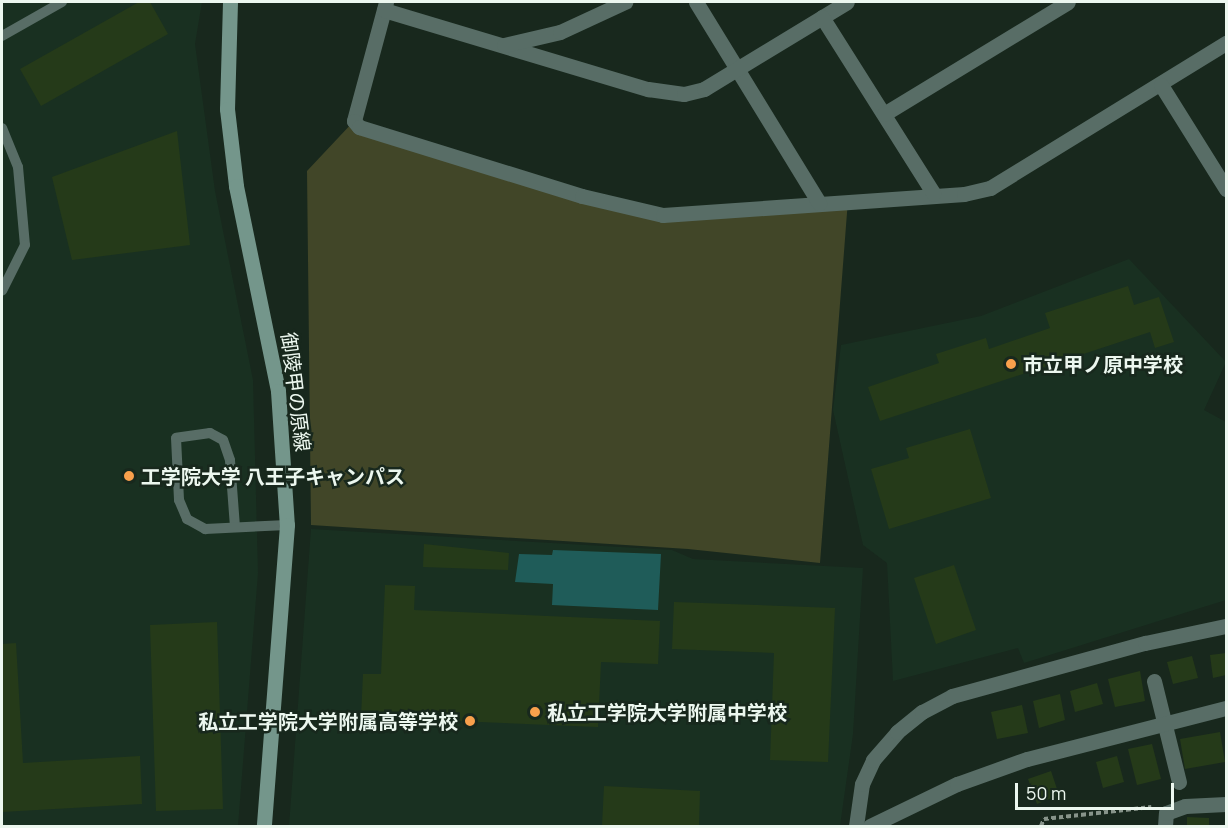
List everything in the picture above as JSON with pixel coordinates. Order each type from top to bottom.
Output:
[{"type":"street","name":"御陵甲の原線","points":[[230,2],[227,110],[236,186],[278,391],[287,525],[264,826]]},
{"type":"street","points":[[504,45],[560,32],[625,2]]},
{"type":"street","points":[[696,2],[819,203]]},
{"type":"street","points":[[847,2],[705,89],[664,93],[504,45],[385,6],[354,120],[358,127],[582,196],[663,215],[934,194],[964,194],[1004,182],[1227,43]]},
{"type":"street","points":[[884,114],[1068,2]]},
{"type":"street","points":[[822,17],[934,194]]},
{"type":"street","points":[[1161,85],[1227,189]]},
{"type":"street","points":[[856,826],[862,784],[873,760],[897,732],[942,701],[1134,646],[1227,626]]},
{"type":"street","points":[[1154,681],[1179,782]]},
{"type":"street","points":[[870,826],[957,784],[997,770],[1164,722],[1227,708]]},
{"type":"street","points":[[1166,820],[1185,806],[1227,804]]},
{"type":"lane","points":[[2,36],[62,2]]},
{"type":"lane","points":[[2,128],[18,167],[25,245],[2,291]]},
{"type":"lane","points":[[235,527],[230,460],[223,440],[210,433],[176,438],[179,500],[187,519],[205,529],[287,525]]},
{"type":"path","points":[[1041,826],[1044,819],[1139,807],[1159,807],[1166,820]]},
{"type":"shaded area","name":"工学院大学 八王子キャンパス","points":[[2,2],[202,2],[195,44],[215,191],[253,380],[258,573],[238,826],[2,826]]},
{"type":"shaded area","points":[[354,121],[663,215],[848,200],[820,563],[688,549],[311,525],[307,171]]},
{"type":"shaded area","points":[[1129,259],[1226,362],[1204,410],[1226,422],[1226,600],[1024,663],[1018,648],[893,681],[887,563],[863,545],[833,410],[841,345],[981,316]]},
{"type":"shaded area","points":[[311,529],[672,550],[693,559],[863,568],[853,734],[840,826],[289,826]]},
{"type":"water","points":[[553,550],[661,554],[658,610],[552,605],[553,584],[515,582],[519,554],[552,555]]},
{"type":"building","points":[[139,2],[150,2],[168,34],[41,106],[20,69]]},
{"type":"building","points":[[177,131],[190,245],[72,260],[52,177]]},
{"type":"building","points":[[1128,286],[1134,305],[1159,297],[1174,342],[1155,348],[1150,332],[880,421],[868,387],[939,363],[936,354],[986,338],[989,349],[1050,328],[1045,313]]},
{"type":"building","points":[[970,429],[991,498],[889,529],[871,469],[909,458],[906,448]]},
{"type":"building","points":[[424,544],[509,553],[508,570],[423,567]]},
{"type":"building","points":[[954,565],[976,630],[936,644],[914,578]]},
{"type":"building","points":[[385,585],[415,586],[414,610],[660,621],[658,664],[601,662],[598,727],[361,717],[363,674],[381,674]]},
{"type":"building","points":[[674,602],[835,608],[828,762],[770,760],[774,653],[672,649]]},
{"type":"building","points":[[217,622],[223,809],[156,811],[150,625]]},
{"type":"building","points":[[16,643],[23,763],[140,756],[142,804],[2,812],[2,644]]},
{"type":"building","points":[[1226,653],[1226,675],[1213,678],[1210,655]]},
{"type":"building","points":[[1192,656],[1198,678],[1173,684],[1167,662]]},
{"type":"building","points":[[1140,671],[1145,701],[1115,707],[1108,679]]},
{"type":"building","points":[[1097,683],[1103,704],[1075,712],[1070,691]]},
{"type":"building","points":[[1060,694],[1065,720],[1039,728],[1033,701]]},
{"type":"building","points":[[1022,705],[1028,733],[997,739],[991,712]]},
{"type":"building","points":[[1220,732],[1225,762],[1185,769],[1180,739]]},
{"type":"building","points":[[1152,744],[1161,779],[1137,785],[1128,749]]},
{"type":"building","points":[[1117,756],[1124,782],[1103,788],[1096,762]]},
{"type":"building","points":[[1051,771],[1059,795],[1037,804],[1028,779]]},
{"type":"building","points":[[604,786],[700,791],[699,826],[602,826]]},
{"type":"building","points":[[1187,817],[1209,818],[1209,826],[1187,826]]},
{"type":"place","name":"市立甲ノ原中学校","points":[[1011,364]]},
{"type":"place","name":"工学院大学 八王子キャンパス","points":[[129,476]]},
{"type":"place","name":"私立工学院大学附属中学校","points":[[535,712]]},
{"type":"place","name":"私立工学院大学附属高等学校","points":[[470,721]]}]
